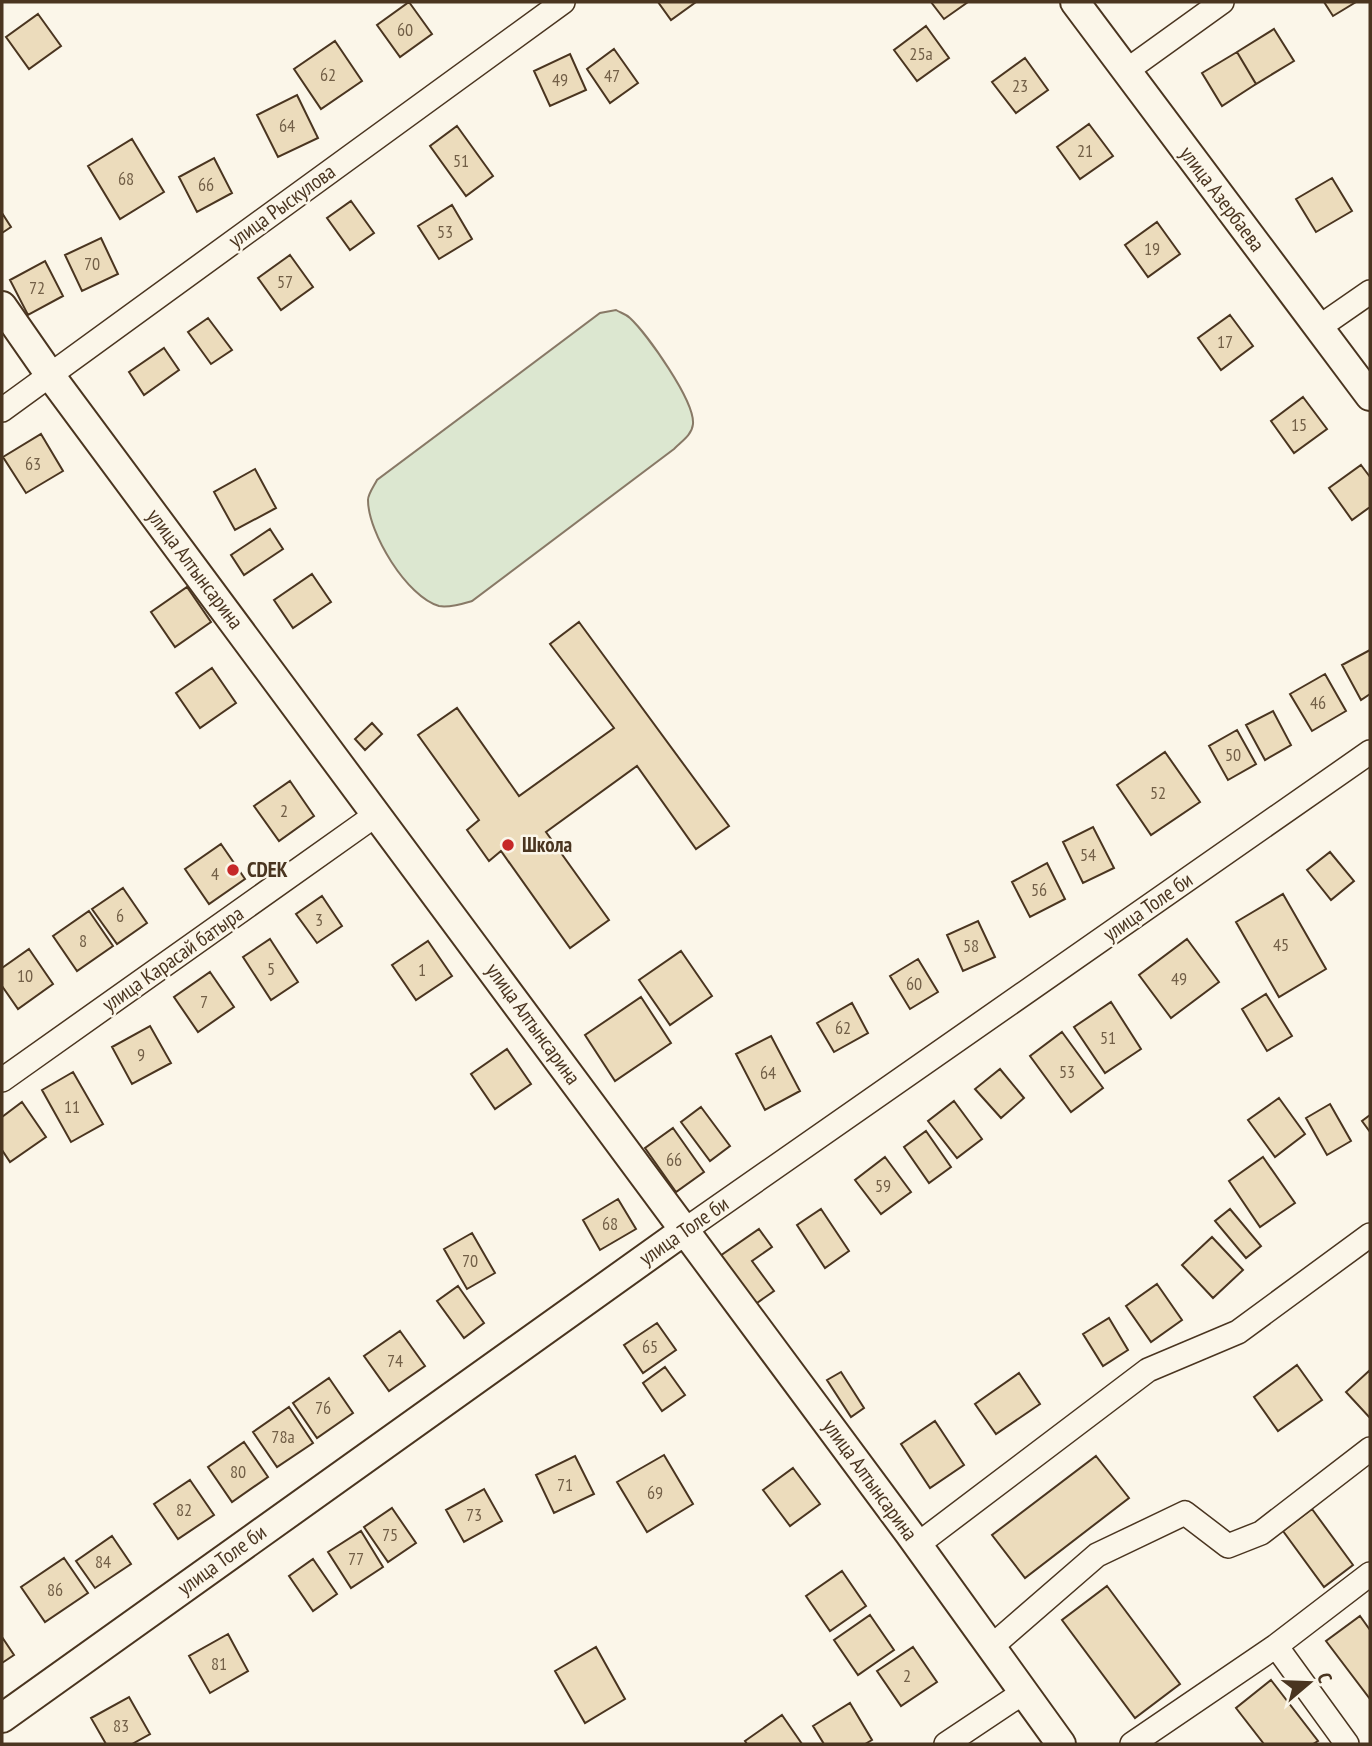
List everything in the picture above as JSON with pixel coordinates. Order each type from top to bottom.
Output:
[{"type":"street","name":"улица Рыскулова","points":[[2,410],[563,2]]},
{"type":"street","name":"улица Азербаева","points":[[1075,2],[1370,396]]},
{"type":"street","points":[[1126,71],[1222,2]]},
{"type":"street","points":[[1318,328],[1370,292]]},
{"type":"street","name":"улица Алтынсарина","points":[[2,306],[50,375],[685,1230],[1062,1744]]},
{"type":"street","name":"улица Толе би","points":[[2,1718],[685,1230],[1370,752]]},
{"type":"street","name":"улица Карасай батыра","points":[[2,1080],[377,814]]},
{"type":"street","points":[[917,1545],[1148,1370],[1238,1332],[1370,1235]]},
{"type":"street","points":[[991,1647],[1097,1555],[1185,1513],[1228,1546],[1261,1533],[1370,1449]]},
{"type":"street","points":[[1132,1744],[1276,1646],[1370,1574]]},
{"type":"street","points":[[1276,1646],[1347,1744]]},
{"type":"street","points":[[946,1744],[1024,1692]]},
{"type":"green space","points":[[616,310],[638,326],[678,385],[692,413],[693,424],[689,435],[472,601],[439,606],[427,600],[402,577],[382,546],[370,514],[368,500],[377,480],[600,313]]},
{"type":"building","points":[[409,2],[432,34],[400,57],[377,25]]},
{"type":"building","points":[[658,2],[696,2],[671,20]]},
{"type":"building","points":[[931,2],[968,2],[944,19]]},
{"type":"building","points":[[1324,2],[1356,2],[1333,16]]},
{"type":"building","points":[[38,14],[61,46],[29,69],[6,37]]},
{"type":"building","points":[[926,26],[949,58],[917,81],[894,50]]},
{"type":"building","points":[[1274,29],[1294,61],[1256,84],[1237,52]]},
{"type":"building","points":[[335,41],[362,81],[321,109],[294,69]]},
{"type":"building","points":[[614,49],[638,83],[610,103],[587,69]]},
{"type":"building","points":[[1237,52],[1256,84],[1222,106],[1202,73]]},
{"type":"building","points":[[570,54],[586,90],[550,106],[534,71]]},
{"type":"building","points":[[1025,58],[1048,90],[1016,113],[992,82]]},
{"type":"building","points":[[297,95],[318,138],[278,157],[257,115]]},
{"type":"building","points":[[1089,124],[1113,156],[1080,179],[1057,147]]},
{"type":"building","points":[[457,126],[493,176],[466,196],[430,146]]},
{"type":"building","points":[[132,139],[164,192],[120,219],[88,166]]},
{"type":"building","points":[[214,158],[232,193],[197,212],[179,177]]},
{"type":"building","points":[[1332,178],[1352,211],[1316,232],[1296,199]]},
{"type":"building","points":[[351,201],[374,233],[350,250],[327,218]]},
{"type":"building","points":[[452,205],[472,239],[439,259],[418,226]]},
{"type":"building","points":[[2,213],[11,227],[2,233]]},
{"type":"building","points":[[1157,222],[1180,254],[1148,277],[1125,245]]},
{"type":"building","points":[[101,238],[118,274],[82,291],[65,255]]},
{"type":"building","points":[[290,255],[313,287],[281,310],[258,278]]},
{"type":"building","points":[[45,261],[63,296],[28,315],[10,280]]},
{"type":"building","points":[[1230,315],[1253,346],[1221,370],[1198,338]]},
{"type":"building","points":[[208,318],[232,350],[211,364],[188,332]]},
{"type":"building","points":[[164,348],[179,370],[144,395],[129,372]]},
{"type":"building","points":[[1303,397],[1327,429],[1294,453],[1271,421]]},
{"type":"building","points":[[41,434],[63,471],[26,493],[3,457]]},
{"type":"building","points":[[1361,465],[1370,477],[1370,507],[1352,520],[1329,488]]},
{"type":"building","points":[[255,469],[276,508],[235,530],[214,492]]},
{"type":"building","points":[[270,529],[283,549],[244,575],[231,555]]},
{"type":"building","points":[[312,574],[331,602],[293,628],[274,600]]},
{"type":"building","points":[[187,587],[211,622],[175,647],[151,612]]},
{"type":"building","points":[[579,622],[729,826],[696,849],[637,766],[546,832],[609,920],[570,948],[501,851],[489,861],[467,830],[479,820],[418,735],[457,708],[519,796],[614,728],[550,644]]},
{"type":"building","points":[[1370,650],[1370,694],[1361,700],[1342,665]]},
{"type":"building","points":[[212,668],[236,703],[200,728],[176,693]]},
{"type":"building","points":[[1325,674],[1346,711],[1312,731],[1290,694]]},
{"type":"building","points":[[1273,711],[1291,745],[1265,760],[1246,725]]},
{"type":"building","points":[[372,723],[382,734],[365,750],[355,739]]},
{"type":"building","points":[[1237,730],[1256,764],[1228,780],[1209,746]]},
{"type":"building","points":[[1165,752],[1200,802],[1151,835],[1117,785]]},
{"type":"building","points":[[290,781],[314,816],[279,841],[254,806]]},
{"type":"building","points":[[1093,827],[1114,868],[1083,883],[1063,842]]},
{"type":"building","points":[[221,844],[245,879],[209,904],[185,869]]},
{"type":"building","points":[[1330,852],[1354,881],[1331,900],[1307,870]]},
{"type":"building","points":[[1047,863],[1065,899],[1030,917],[1012,882]]},
{"type":"building","points":[[123,888],[147,923],[117,944],[92,909]]},
{"type":"building","points":[[1283,894],[1326,969],[1279,997],[1236,922]]},
{"type":"building","points":[[322,896],[342,926],[317,943],[296,914]]},
{"type":"building","points":[[89,911],[113,946],[77,971],[53,936]]},
{"type":"building","points":[[978,921],[995,957],[963,971],[947,935]]},
{"type":"building","points":[[270,939],[298,982],[271,1000],[243,957]]},
{"type":"building","points":[[1187,939],[1219,982],[1171,1018],[1139,975]]},
{"type":"building","points":[[428,941],[452,976],[416,1000],[392,965]]},
{"type":"building","points":[[29,949],[53,984],[18,1009],[2,986],[2,968]]},
{"type":"building","points":[[681,951],[712,996],[670,1025],[639,980]]},
{"type":"building","points":[[918,959],[938,992],[910,1009],[890,976]]},
{"type":"building","points":[[210,972],[234,1007],[198,1032],[174,997]]},
{"type":"building","points":[[1266,994],[1292,1036],[1267,1051],[1242,1009]]},
{"type":"building","points":[[641,997],[671,1043],[615,1081],[585,1035]]},
{"type":"building","points":[[1111,1002],[1141,1049],[1105,1073],[1074,1027]]},
{"type":"building","points":[[852,1003],[868,1033],[834,1052],[817,1023]]},
{"type":"building","points":[[150,1026],[171,1063],[132,1084],[112,1047]]},
{"type":"building","points":[[1062,1032],[1103,1088],[1071,1112],[1030,1056]]},
{"type":"building","points":[[771,1036],[800,1091],[765,1110],[736,1054]]},
{"type":"building","points":[[507,1049],[531,1084],[495,1109],[471,1074]]},
{"type":"building","points":[[1000,1069],[1024,1098],[1001,1118],[975,1089]]},
{"type":"building","points":[[73,1072],[103,1124],[71,1142],[42,1090]]},
{"type":"building","points":[[1279,1098],[1305,1134],[1275,1157],[1248,1120]]},
{"type":"building","points":[[954,1101],[982,1139],[957,1158],[928,1121]]},
{"type":"building","points":[[22,1102],[46,1137],[10,1162],[2,1150],[2,1117]]},
{"type":"building","points":[[1330,1104],[1351,1141],[1327,1155],[1306,1118]]},
{"type":"building","points":[[701,1107],[730,1146],[710,1161],[681,1122]]},
{"type":"building","points":[[1370,1115],[1370,1132],[1362,1121]]},
{"type":"building","points":[[673,1128],[704,1172],[676,1192],[645,1148]]},
{"type":"building","points":[[926,1131],[951,1167],[929,1183],[904,1147]]},
{"type":"building","points":[[885,1157],[911,1192],[881,1214],[855,1180]]},
{"type":"building","points":[[1263,1157],[1295,1203],[1260,1227],[1229,1181]]},
{"type":"building","points":[[618,1199],[636,1229],[600,1250],[583,1220]]},
{"type":"building","points":[[821,1209],[849,1251],[825,1268],[797,1225]]},
{"type":"building","points":[[1230,1209],[1261,1246],[1246,1258],[1215,1221]]},
{"type":"building","points":[[759,1229],[772,1247],[752,1261],[774,1291],[754,1305],[720,1256]]},
{"type":"building","points":[[472,1233],[495,1273],[467,1289],[444,1249]]},
{"type":"building","points":[[1212,1237],[1243,1270],[1213,1298],[1182,1265]]},
{"type":"building","points":[[1157,1284],[1182,1320],[1151,1342],[1126,1306]]},
{"type":"building","points":[[458,1286],[484,1323],[464,1338],[437,1301]]},
{"type":"building","points":[[1109,1318],[1128,1350],[1103,1366],[1083,1334]]},
{"type":"building","points":[[657,1323],[676,1350],[643,1373],[624,1345]]},
{"type":"building","points":[[400,1331],[425,1366],[389,1391],[364,1356]]},
{"type":"building","points":[[1297,1365],[1322,1400],[1278,1431],[1254,1397]]},
{"type":"building","points":[[665,1367],[685,1395],[662,1411],[643,1383]]},
{"type":"building","points":[[1370,1370],[1370,1418],[1346,1392]]},
{"type":"building","points":[[841,1372],[864,1408],[851,1417],[827,1380]]},
{"type":"building","points":[[1019,1373],[1040,1404],[996,1434],[975,1404]]},
{"type":"building","points":[[329,1378],[353,1413],[317,1438],[293,1403]]},
{"type":"building","points":[[289,1407],[313,1443],[277,1467],[253,1432]]},
{"type":"building","points":[[935,1421],[964,1465],[930,1488],[901,1444]]},
{"type":"building","points":[[244,1442],[268,1477],[232,1502],[208,1467]]},
{"type":"building","points":[[664,1455],[693,1504],[647,1532],[617,1482]]},
{"type":"building","points":[[575,1456],[594,1494],[554,1513],[536,1475]]},
{"type":"building","points":[[1096,1456],[1129,1498],[1025,1578],[992,1535]]},
{"type":"building","points":[[793,1468],[820,1504],[790,1526],[763,1490]]},
{"type":"building","points":[[190,1480],[214,1515],[178,1539],[154,1504]]},
{"type":"building","points":[[484,1489],[502,1521],[464,1542],[446,1510]]},
{"type":"building","points":[[392,1508],[416,1543],[388,1562],[364,1527]]},
{"type":"building","points":[[1312,1509],[1353,1565],[1324,1587],[1283,1531]]},
{"type":"building","points":[[361,1531],[383,1567],[351,1588],[328,1552]]},
{"type":"building","points":[[112,1536],[131,1564],[95,1588],[76,1561]]},
{"type":"building","points":[[64,1558],[88,1593],[45,1622],[21,1587]]},
{"type":"building","points":[[313,1559],[337,1594],[313,1611],[289,1576]]},
{"type":"building","points":[[842,1571],[866,1606],[830,1631],[806,1596]]},
{"type":"building","points":[[1107,1586],[1180,1684],[1135,1718],[1062,1620]]},
{"type":"building","points":[[870,1615],[894,1650],[858,1675],[834,1640]]},
{"type":"building","points":[[1360,1616],[1370,1630],[1370,1699],[1326,1641]]},
{"type":"building","points":[[228,1634],[248,1671],[210,1693],[189,1656]]},
{"type":"building","points":[[2,1637],[14,1655],[2,1663]]},
{"type":"building","points":[[596,1647],[625,1699],[585,1723],[555,1671]]},
{"type":"building","points":[[913,1647],[937,1682],[901,1706],[877,1671]]},
{"type":"building","points":[[1271,1680],[1318,1741],[1313,1744],[1264,1744],[1236,1708]]},
{"type":"building","points":[[129,1697],[150,1734],[132,1744],[106,1744],[91,1718]]},
{"type":"building","points":[[850,1703],[872,1740],[865,1744],[824,1744],[813,1726]]},
{"type":"building","points":[[782,1715],[802,1744],[747,1744],[745,1741]]},
{"type":"place","name":"Школа","points":[[508,845]]},
{"type":"place","name":"CDEK","points":[[233,870]]}]
